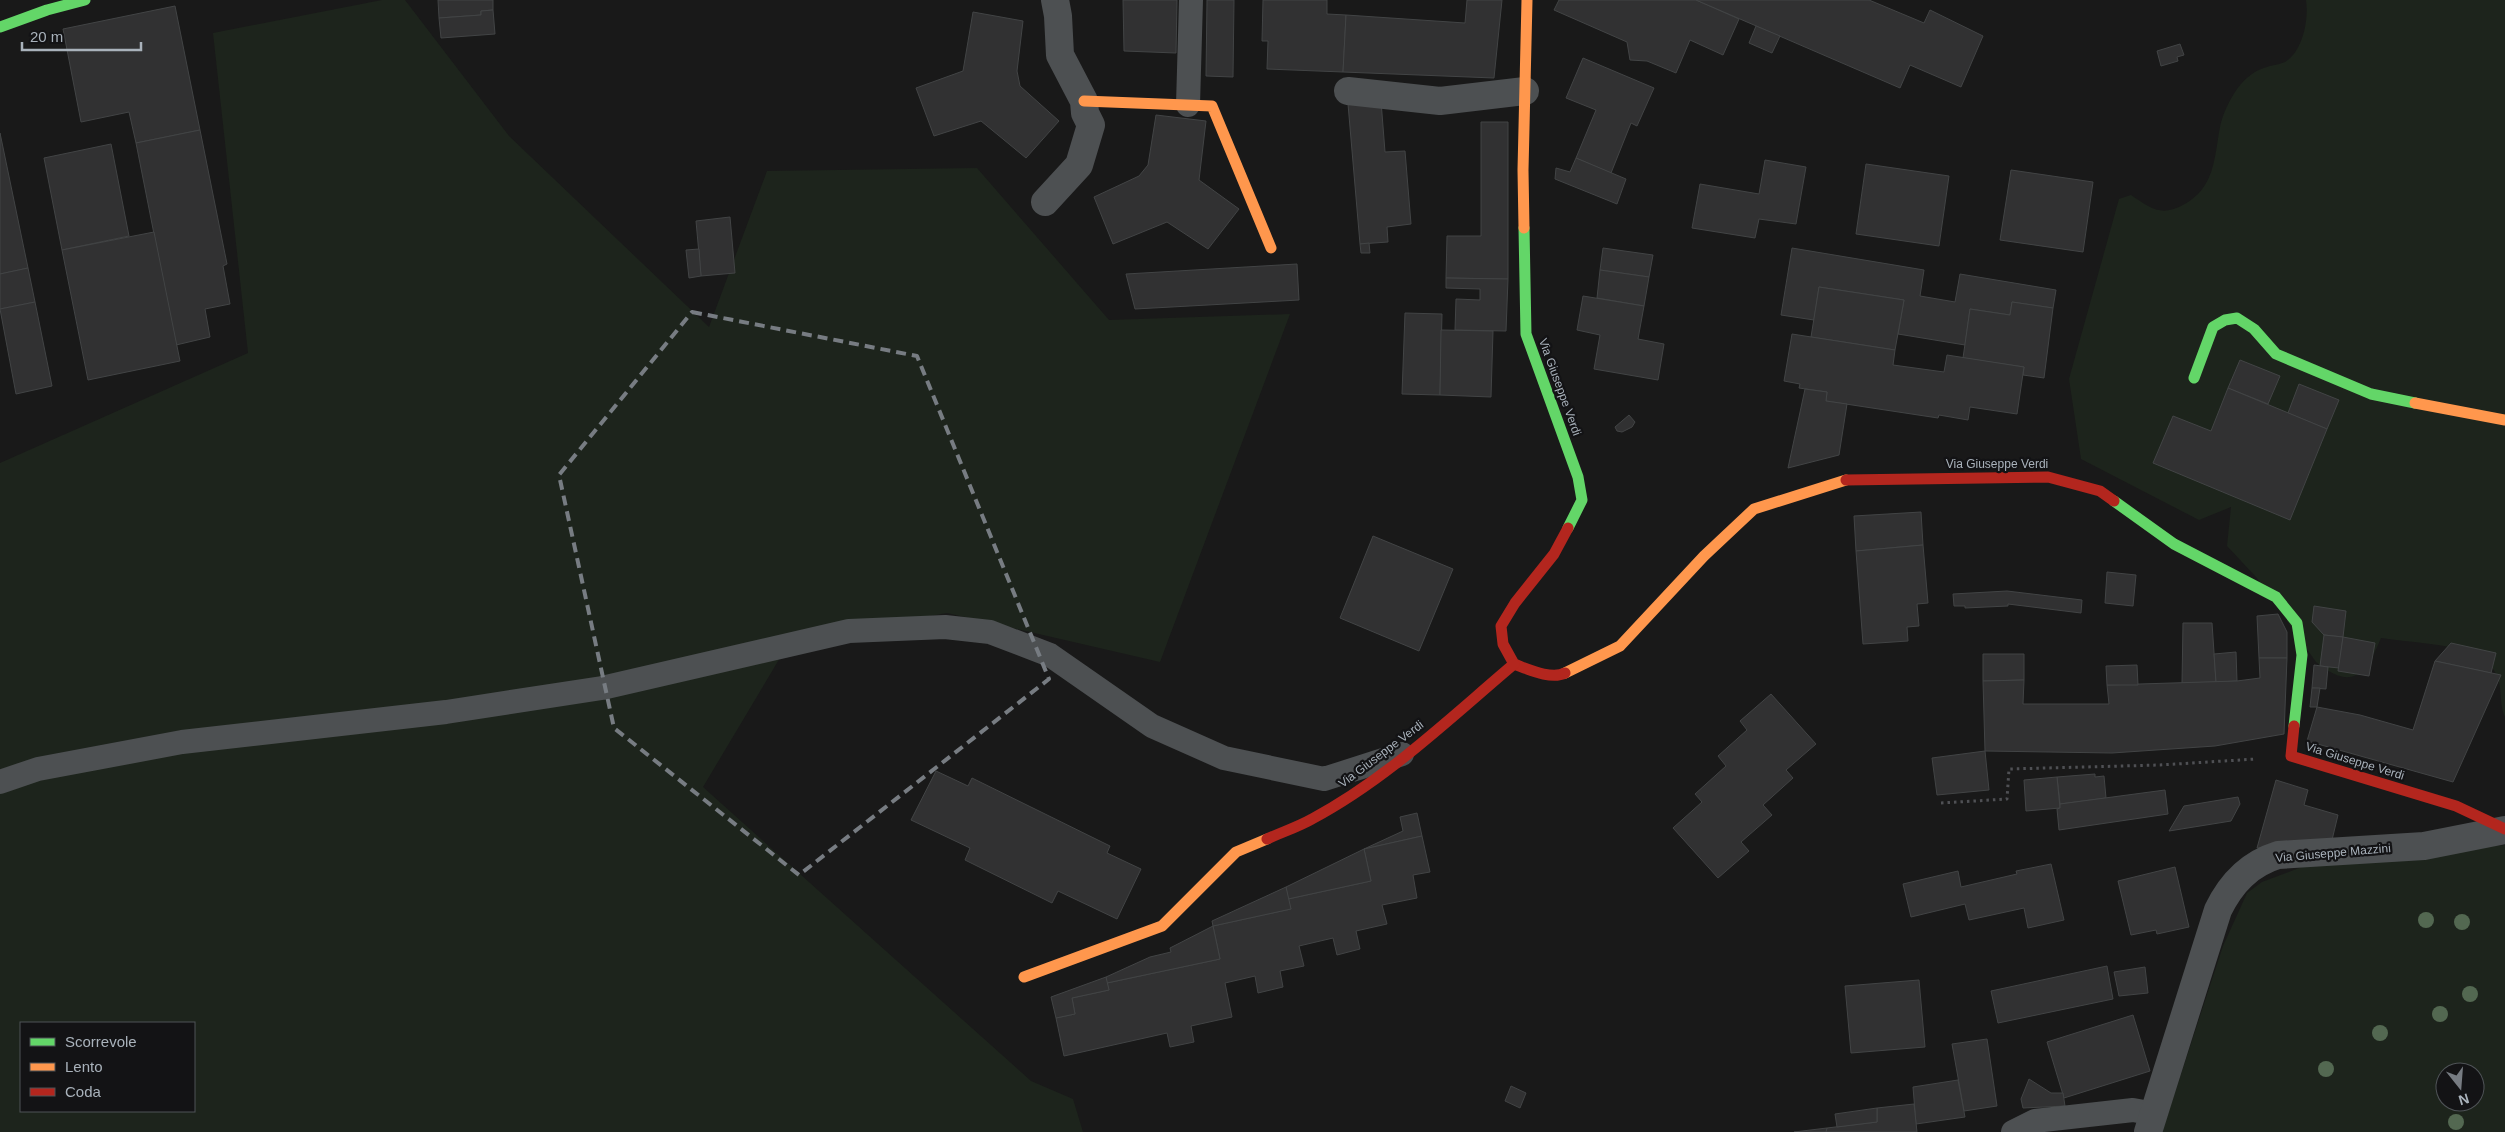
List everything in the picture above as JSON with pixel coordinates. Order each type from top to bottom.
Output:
[{"type":"street","points":[[0,26],[47,10],[85,0]]},
{"type":"street","points":[[1045,202],[1079,165],[1091,125],[1085,113],[1084,101],[1060,55],[1058,16],[1055,0]]},
{"type":"street","name":"Via Giuseppe Verdi","points":[[1527,0],[1523,170],[1526,334],[1578,477],[1582,500],[1554,554],[1515,603],[1501,626],[1503,644],[1514,664],[1535,672],[1561,675],[1620,646],[1704,556],[1754,509],[1849,478],[2048,477],[2100,491],[2174,544],[2276,597],[2297,622],[2302,655],[2291,756],[2456,806],[2505,830]]},
{"type":"street","points":[[1348,91],[1440,101],[1525,90]]},
{"type":"street","points":[[1084,101],[1212,106],[1271,248]]},
{"type":"street","points":[[2194,378],[2213,327],[2225,320],[2237,318],[2254,329],[2276,354],[2371,394],[2505,420]]},
{"type":"street","name":"Via Giuseppe Verdi","points":[[1024,977],[1162,926],[1236,852],[1312,819],[1365,786],[1411,751],[1514,664]]},
{"type":"street","name":"Via Giuseppe Mazzini","points":[[2151,1123],[2218,910],[2226,893],[2244,873],[2265,859],[2278,855],[2424,846],[2505,830]]},
{"type":"lane","points":[[1188,105],[1191,0]]},
{"type":"lane","points":[[0,782],[38,769],[182,742],[446,712],[602,688],[849,631],[945,627],[990,632],[1050,655],[1152,726],[1224,758],[1324,779],[1411,751]]},
{"type":"lane","name":"Via Giuseppe Mazzini","points":[[2013,1132],[2035,1121],[2133,1110],[2151,1123]]},
{"type":"path","points":[[1942,803],[2007,799],[2009,769],[2160,765],[2291,756]]},
{"type":"highlighted area","points":[[692,312],[917,356],[1049,679],[799,875],[614,728],[559,475]]},
{"type":"shaded area","points":[[382,0],[405,0],[509,136],[709,327],[767,171],[977,168],[1109,320],[1290,314],[1160,662],[947,613],[790,641],[703,787],[1031,1081],[1073,1099],[1083,1132],[0,1132],[0,463],[248,353],[213,33]]},
{"type":"shaded area","points":[[2306,0],[2505,0],[2505,717],[2499,680],[2496,674],[2485,659],[2461,649],[2381,638],[2370,661],[2357,675],[2349,677],[2340,676],[2329,671],[2316,662],[2256,577],[2227,546],[2231,507],[2199,520],[2081,459],[2069,379],[2119,199],[2131,195],[2144,204],[2162,211],[2175,209],[2194,198],[2207,181],[2211,172],[2221,122],[2231,98],[2251,74],[2285,62],[2291,57],[2300,43],[2303,34],[2307,16]]},
{"type":"shaded area","points":[[2505,845],[2505,1132],[2162,1132],[2223,946],[2247,893],[2262,882],[2315,862]]},
{"type":"building","points":[[438,0],[493,0],[493,10],[481,11],[481,15],[439,18]]},
{"type":"building","points":[[1123,0],[1177,0],[1176,53],[1124,51]]},
{"type":"building","points":[[1207,0],[1234,0],[1233,77],[1206,76]]},
{"type":"building","points":[[1263,0],[1327,0],[1327,14],[1346,15],[1343,72],[1267,69],[1268,41],[1262,41]]},
{"type":"building","points":[[1467,0],[1502,0],[1494,78],[1343,72],[1346,15],[1465,23]]},
{"type":"building","points":[[1559,0],[1696,0],[1739,19],[1723,55],[1690,40],[1676,73],[1647,61],[1630,60],[1627,42],[1554,10]]},
{"type":"building","points":[[1696,0],[1869,0],[1924,23],[1930,10],[1983,36],[1961,87],[1910,65],[1900,88]]},
{"type":"building","points":[[175,6],[200,130],[136,143],[129,112],[81,122],[63,29]]},
{"type":"building","points":[[493,10],[495,34],[441,38],[439,18],[481,15],[481,11]]},
{"type":"building","points":[[973,12],[1023,21],[1017,71],[1020,86],[1059,121],[1026,158],[981,121],[934,136],[916,88],[963,71]]},
{"type":"building","points":[[1756,26],[1780,36],[1772,53],[1749,43]]},
{"type":"building","points":[[2180,44],[2184,55],[2177,57],[2178,61],[2161,66],[2157,51]]},
{"type":"building","points":[[1583,58],[1654,88],[1637,126],[1631,123],[1611,173],[1576,158],[1596,110],[1566,98]]},
{"type":"building","points":[[1381,101],[1385,152],[1405,151],[1411,224],[1387,227],[1388,242],[1360,244],[1348,104]]},
{"type":"building","points":[[1156,115],[1206,121],[1199,180],[1239,209],[1208,249],[1167,222],[1113,244],[1094,197],[1139,176],[1148,165]]},
{"type":"building","points":[[1481,122],[1508,122],[1508,279],[1446,278],[1447,236],[1481,236]]},
{"type":"building","points":[[200,130],[227,264],[223,266],[230,304],[205,309],[210,337],[176,345],[136,143]]},
{"type":"building","points":[[0,133],[28,268],[0,274]]},
{"type":"building","points":[[111,144],[129,236],[62,250],[44,158]]},
{"type":"building","points":[[1576,158],[1626,179],[1617,204],[1555,179],[1556,168],[1570,172]]},
{"type":"building","points":[[1765,160],[1806,167],[1796,224],[1759,219],[1755,238],[1692,228],[1700,184],[1759,194]]},
{"type":"building","points":[[1866,164],[1949,176],[1939,246],[1856,234]]},
{"type":"building","points":[[2011,170],[2093,182],[2083,252],[2000,240]]},
{"type":"building","points":[[730,217],[735,273],[701,276],[696,221]]},
{"type":"building","points":[[154,232],[180,361],[88,380],[62,250]]},
{"type":"building","points":[[1369,243],[1370,253],[1361,253],[1360,244]]},
{"type":"building","points":[[1603,248],[1653,255],[1649,277],[1600,270]]},
{"type":"building","points":[[1792,248],[1924,270],[1920,296],[1955,302],[1960,274],[2056,290],[2053,308],[2012,302],[2010,315],[1970,309],[1965,345],[1898,334],[1904,300],[1819,287],[1814,320],[1781,315]]},
{"type":"building","points":[[699,249],[701,276],[689,278],[686,250]]},
{"type":"building","points":[[1297,264],[1299,300],[1135,309],[1126,274]]},
{"type":"building","points":[[28,268],[35,302],[0,309],[0,274]]},
{"type":"building","points":[[1600,270],[1649,277],[1644,306],[1597,298]]},
{"type":"building","points":[[1446,278],[1508,279],[1506,331],[1455,330],[1456,299],[1480,300],[1480,289],[1446,288]]},
{"type":"building","points":[[1819,287],[1904,300],[1895,350],[1811,337]]},
{"type":"building","points":[[1583,296],[1644,306],[1638,339],[1664,344],[1658,380],[1594,369],[1600,335],[1577,330]]},
{"type":"building","points":[[35,302],[52,386],[16,394],[0,309]]},
{"type":"building","points":[[2012,302],[2053,308],[2044,378],[2023,375],[2024,367],[1963,358],[1970,309],[2010,315]]},
{"type":"building","points":[[1405,313],[1442,314],[1440,395],[1402,394]]},
{"type":"building","points":[[1441,330],[1493,331],[1491,397],[1440,395]]},
{"type":"building","points":[[1792,334],[1895,350],[1893,365],[1944,372],[1947,355],[2024,367],[2017,414],[1970,407],[1968,420],[1939,415],[1938,418],[1826,401],[1827,392],[1799,388],[1800,384],[1784,381]]},
{"type":"building","points":[[2240,360],[2280,376],[2268,404],[2228,388]]},
{"type":"building","points":[[2299,384],[2339,400],[2327,429],[2288,413]]},
{"type":"building","points":[[2228,388],[2327,429],[2290,520],[2153,463],[2173,416],[2211,431]]},
{"type":"building","points":[[1805,389],[1827,392],[1826,401],[1847,404],[1839,455],[1788,468]]},
{"type":"building","points":[[1629,415],[1635,422],[1632,427],[1622,432],[1617,431],[1615,427]]},
{"type":"building","points":[[1921,512],[1923,545],[1856,551],[1854,516]]},
{"type":"building","points":[[1373,536],[1453,569],[1419,651],[1340,618]]},
{"type":"building","points":[[1923,545],[1928,603],[1917,604],[1919,626],[1907,627],[1908,641],[1863,644],[1856,551]]},
{"type":"building","points":[[2107,572],[2136,575],[2133,606],[2105,603]]},
{"type":"building","points":[[2007,591],[2082,600],[2081,613],[2008,604],[2008,606],[1965,608],[1965,606],[1954,606],[1953,594]]},
{"type":"building","points":[[2314,606],[2346,611],[2343,637],[2324,635],[2312,622]]},
{"type":"building","points":[[2278,614],[2287,632],[2287,658],[2259,658],[2257,616]]},
{"type":"building","points":[[2183,623],[2212,623],[2216,682],[2182,683]]},
{"type":"building","points":[[2324,635],[2343,637],[2339,668],[2320,666]]},
{"type":"building","points":[[2343,637],[2375,643],[2369,676],[2338,671]]},
{"type":"building","points":[[2451,643],[2496,653],[2491,673],[2435,661]]},
{"type":"building","points":[[2236,652],[2237,681],[2216,682],[2214,654]]},
{"type":"building","points":[[1983,654],[2024,654],[2024,680],[1983,681]]},
{"type":"building","points":[[2259,658],[2287,658],[2284,734],[2215,746],[2112,753],[1985,751],[1983,681],[2024,680],[2023,704],[2109,704],[2107,685],[2237,681],[2260,678]]},
{"type":"building","points":[[2435,661],[2501,675],[2453,782],[2307,741],[2317,707],[2360,715],[2413,730]]},
{"type":"building","points":[[2137,665],[2138,685],[2107,685],[2106,666]]},
{"type":"building","points":[[2314,665],[2328,667],[2326,689],[2312,688]]},
{"type":"building","points":[[2312,688],[2320,688],[2317,707],[2310,707]]},
{"type":"building","points":[[1771,694],[1816,744],[1786,770],[1793,778],[1763,805],[1772,815],[1741,842],[1749,851],[1718,878],[1673,828],[1702,802],[1695,794],[1726,766],[1718,756],[1747,730],[1740,721]]},
{"type":"building","points":[[1985,751],[1989,790],[1937,795],[1932,758]]},
{"type":"building","points":[[936,771],[968,786],[972,778],[1110,846],[1107,853],[1141,869],[1117,919],[1058,891],[1052,903],[965,860],[970,848],[911,820]]},
{"type":"building","points":[[2095,774],[2095,777],[2104,776],[2106,798],[2060,804],[2057,777]]},
{"type":"building","points":[[2057,777],[2060,808],[2026,811],[2024,780]]},
{"type":"building","points":[[2276,780],[2308,790],[2304,805],[2338,815],[2332,840],[2257,848]]},
{"type":"building","points":[[2165,790],[2168,814],[2059,830],[2057,809],[2060,808],[2060,804]]},
{"type":"building","points":[[2238,797],[2240,804],[2231,821],[2169,831],[2184,806]]},
{"type":"building","points":[[1417,813],[1422,836],[1364,849],[1403,831],[1400,817]]},
{"type":"building","points":[[1422,836],[1430,872],[1413,875],[1417,898],[1382,905],[1387,924],[1356,931],[1360,949],[1337,955],[1333,938],[1299,946],[1304,966],[1280,971],[1283,987],[1258,993],[1255,976],[1225,983],[1232,1017],[1191,1026],[1194,1042],[1170,1047],[1167,1033],[1064,1056],[1056,1018],[1075,1014],[1072,998],[1109,990],[1107,983],[1220,959],[1213,926],[1291,909],[1288,899],[1371,881],[1364,849]]},
{"type":"building","points":[[1364,849],[1371,881],[1288,899],[1286,887]]},
{"type":"building","points":[[2051,864],[2064,920],[2028,928],[2024,908],[1969,920],[1965,904],[1911,917],[1903,884],[1958,871],[1961,887],[2017,874],[2016,871]]},
{"type":"building","points":[[2175,867],[2189,927],[2157,934],[2156,930],[2131,935],[2118,881]]},
{"type":"building","points":[[1286,887],[1291,909],[1213,926],[1212,921]]},
{"type":"building","points":[[1213,926],[1220,959],[1107,983],[1106,977],[1150,957],[1171,952],[1170,948]]},
{"type":"building","points":[[2107,966],[2113,999],[1998,1023],[1991,991]]},
{"type":"building","points":[[2145,967],[2148,993],[2119,996],[2114,972]]},
{"type":"building","points":[[1106,977],[1109,990],[1072,998],[1075,1014],[1056,1018],[1051,997]]},
{"type":"building","points":[[1919,980],[1925,1047],[1851,1053],[1845,986]]},
{"type":"building","points":[[2133,1015],[2150,1071],[2064,1098],[2047,1042]]},
{"type":"building","points":[[1987,1039],[1997,1106],[1964,1111],[1952,1044]]},
{"type":"building","points":[[2029,1079],[2051,1093],[2063,1093],[2065,1106],[2023,1108],[2021,1099]]},
{"type":"building","points":[[1958,1080],[1965,1117],[1916,1124],[1913,1087]]},
{"type":"building","points":[[1511,1086],[1526,1093],[1520,1108],[1505,1101]]},
{"type":"building","points":[[1914,1104],[1917,1132],[1826,1132],[1827,1128],[1877,1122],[1877,1108]]},
{"type":"building","points":[[1877,1108],[1877,1122],[1837,1127],[1835,1114]]},
{"type":"building","points":[[1827,1128],[1826,1132],[1794,1132]]},
{"type":"traffic: fast","points":[[0,27],[47,10],[85,0]]},
{"type":"traffic: fast","points":[[1524,228],[1526,334],[1578,477],[1582,500],[1568,528]]},
{"type":"traffic: fast","points":[[2194,378],[2213,327],[2225,320],[2237,318],[2254,329],[2276,354],[2371,394],[2415,403]]},
{"type":"traffic: fast","points":[[2114,501],[2174,544],[2276,597],[2297,623],[2302,655],[2294,726]]},
{"type":"traffic: slow","points":[[1524,228],[1523,170],[1527,0]]},
{"type":"traffic: slow","points":[[1084,101],[1212,106],[1271,248]]},
{"type":"traffic: slow","points":[[2415,403],[2505,420]]},
{"type":"traffic: slow","points":[[1565,673],[1620,646],[1704,556],[1754,509],[1846,480]]},
{"type":"traffic: slow","points":[[1024,977],[1162,926],[1236,852],[1267,839]]},
{"type":"traffic: jam","points":[[1846,480],[2048,477],[2100,491],[2114,501]]},
{"type":"traffic: jam","points":[[1565,673],[1546,675],[1514,664],[1503,644],[1501,626],[1515,603],[1554,554],[1568,528]]},
{"type":"traffic: jam","points":[[1267,839],[1301,825],[1366,786],[1417,747],[1514,664]]},
{"type":"traffic: jam","points":[[2294,726],[2291,756],[2456,806],[2505,829]]}]
